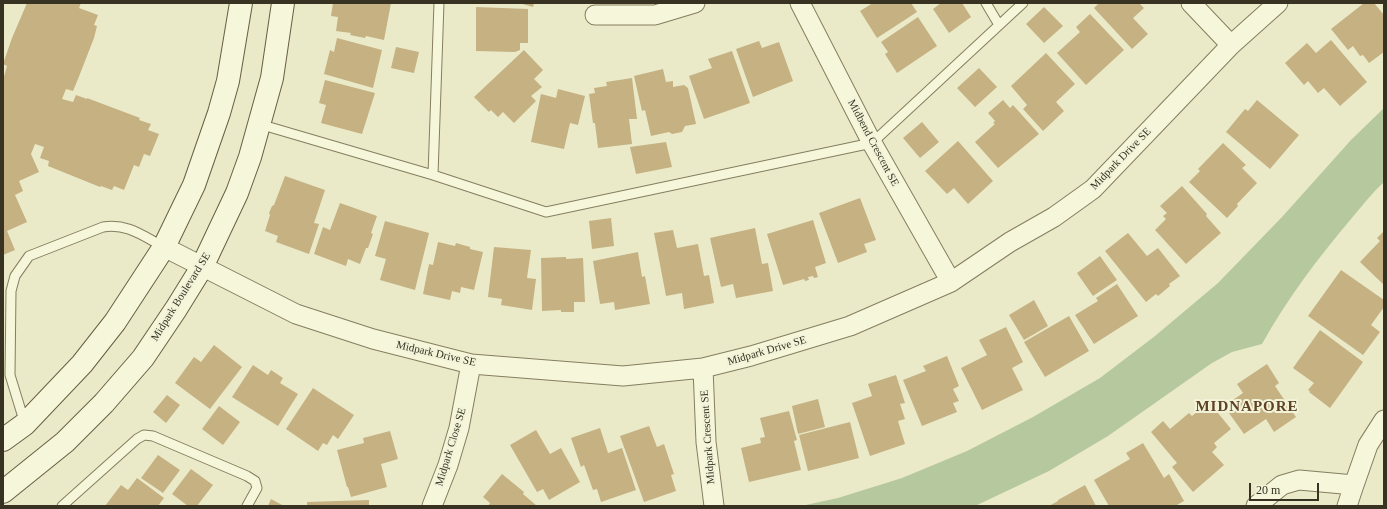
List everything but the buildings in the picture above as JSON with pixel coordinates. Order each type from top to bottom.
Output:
[{"type":"street","points":[[3,440],[25,424],[82,364],[115,322],[164,247],[194,185],[219,113],[228,81],[241,3]]},
{"type":"street","name":"Midpark Boulevard SE","points":[[3,492],[65,442],[104,404],[143,358],[202,267],[237,193],[259,124],[272,78],[283,3]]},
{"type":"street","points":[[595,15],[655,15],[695,3]]},
{"type":"street","name":"Midbend Crescent SE","points":[[800,3],[872,143],[950,282]]},
{"type":"street","points":[[1191,3],[1231,45]]},
{"type":"street","name":"Midpark Drive SE","points":[[164,247],[296,314],[374,339],[471,364],[623,376],[703,368],[751,356],[850,326],[950,282],[1010,242],[1054,217],[1093,189],[1231,45],[1278,3]]},
{"type":"street","name":"Midpark Close SE","points":[[432,506],[448,465],[459,428],[471,364]]},
{"type":"street","name":"Midpark Crescent SE","points":[[703,368],[706,442],[714,506]]},
{"type":"street","points":[[1347,506],[1368,446],[1384,420]]},
{"type":"street","points":[[1256,506],[1282,485],[1300,480],[1354,485]]},
{"type":"lane","points":[[433,175],[439,3]]},
{"type":"lane","points":[[986,3],[999,25]]},
{"type":"lane","points":[[259,124],[433,175],[546,212],[872,143],[1023,3]]},
{"type":"lane","points":[[25,424],[10,375],[11,291],[15,276],[29,256],[103,228],[114,226],[130,229],[164,247]]},
{"type":"lane","points":[[62,506],[137,439],[144,435],[153,436],[248,476],[255,481],[257,488],[247,506]]},
{"type":"green space","points":[[1384,108],[1384,182],[1363,204],[1315,264],[1292,295],[1262,344],[1232,352],[1212,363],[1108,436],[1049,471],[975,506],[801,506],[838,498],[902,478],[967,451],[1033,417],[1100,378],[1155,336],[1218,283],[1282,217],[1351,140]]},
{"type":"district","name":"MIDNAPORE","points":[[1247,407]]}]
